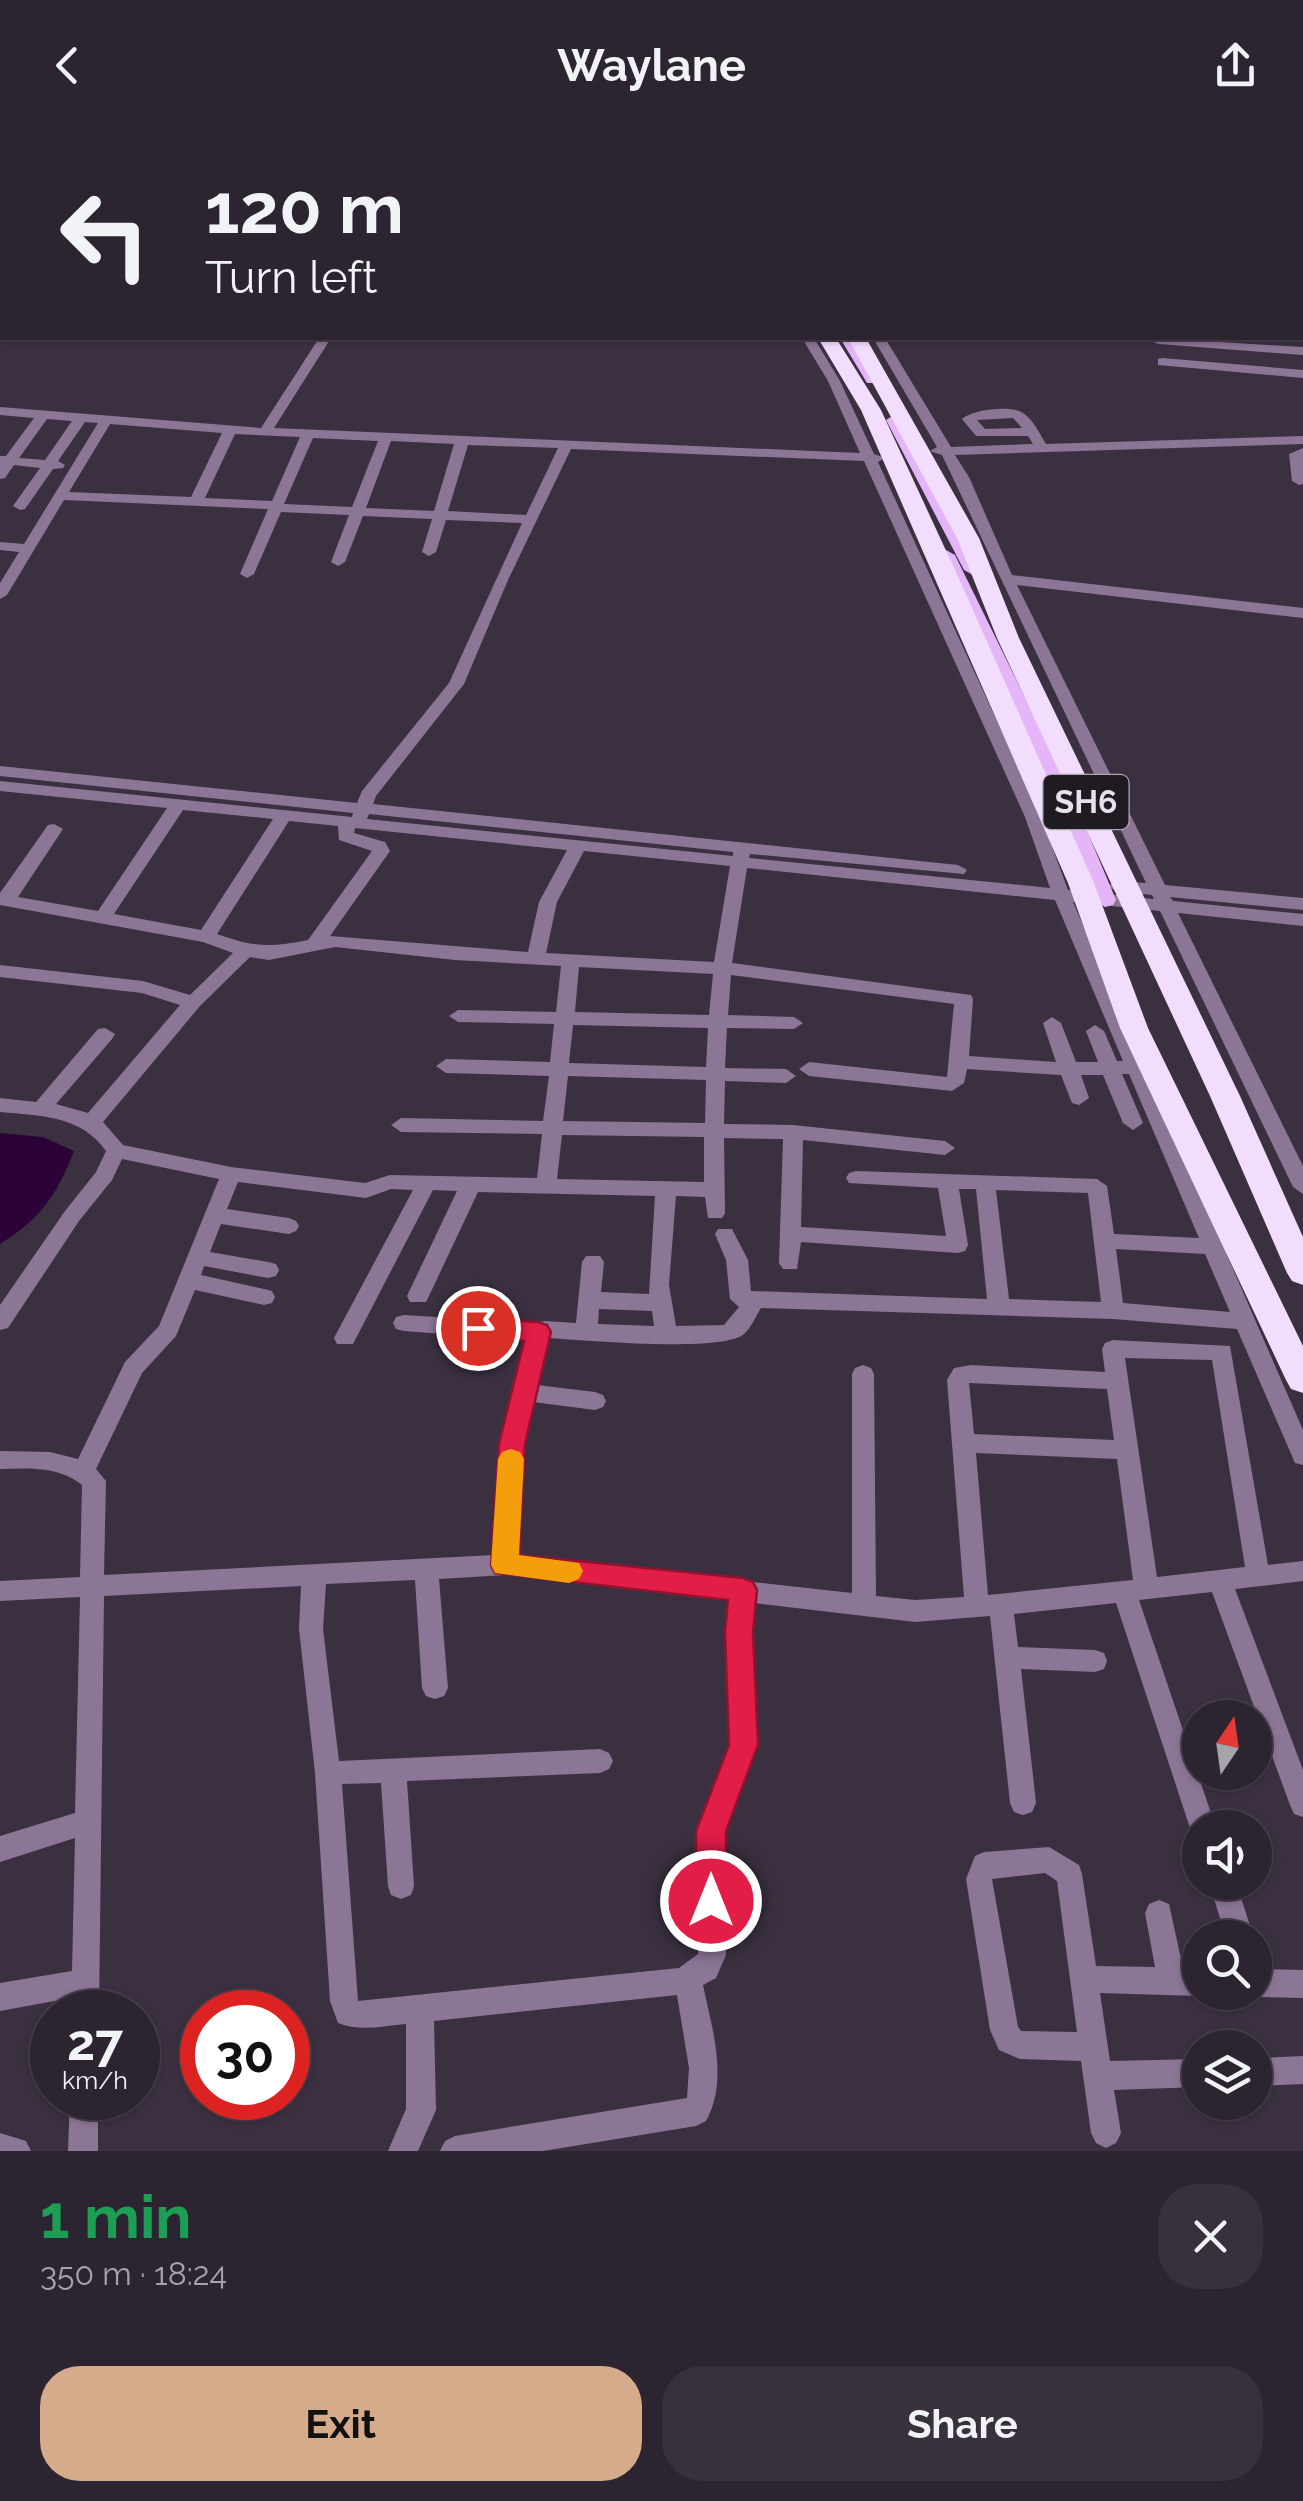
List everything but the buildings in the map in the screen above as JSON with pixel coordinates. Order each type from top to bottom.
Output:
[{"type":"highway","points":[[828,340],[871,410],[879,458],[950,583],[1098,892],[1134,1028],[1303,1380]]},
{"type":"highway","name":"SH6","points":[[858,340],[935,456],[1008,638],[1098,892],[1274,1202],[1303,1273]]},
{"type":"main road","points":[[839,340],[880,410],[1057,783],[1098,892]]},
{"type":"main road","points":[[848,340],[890,410],[976,576],[1098,892]]},
{"type":"street","points":[[266,430],[325,340]]},
{"type":"street","points":[[809,340],[879,458]]},
{"type":"street","points":[[880,340],[935,456],[981,516],[1007,579],[1303,1187]]},
{"type":"street","points":[[1159,340],[1303,351]]},
{"type":"street","points":[[1162,362],[1303,374]]},
{"type":"street","points":[[0,409],[308,434],[546,442]]},
{"type":"street","points":[[0,409],[230,430],[879,458]]},
{"type":"street","points":[[0,475],[5,460],[43,415]]},
{"type":"street","points":[[20,506],[81,418]]},
{"type":"street","points":[[0,595],[7,571],[28,549],[106,420]]},
{"type":"street","points":[[196,502],[230,430]]},
{"type":"street","points":[[1031,432],[1042,448]]},
{"type":"street","points":[[248,574],[308,434]]},
{"type":"street","points":[[338,562],[386,438]]},
{"type":"street","points":[[935,456],[1303,440]]},
{"type":"street","points":[[430,552],[462,441]]},
{"type":"street","points":[[315,944],[380,850],[345,836],[368,795],[456,684],[567,444]]},
{"type":"street","points":[[935,456],[1042,448],[1145,449],[1301,466]]},
{"type":"street","points":[[5,460],[78,466]]},
{"type":"street","points":[[60,496],[531,519]]},
{"type":"street","points":[[0,546],[28,549]]},
{"type":"street","points":[[1007,579],[1303,613]]},
{"type":"street","points":[[0,770],[578,846],[741,855]]},
{"type":"street","points":[[0,786],[1164,898],[1303,904]]},
{"type":"street","points":[[103,917],[178,805]]},
{"type":"street","points":[[206,936],[284,816]]},
{"type":"street","points":[[54,829],[4,900],[206,936],[269,954],[335,942],[722,968],[964,999],[956,1078],[945,1085],[809,1070]]},
{"type":"street","points":[[536,958],[548,902],[578,846]]},
{"type":"street","points":[[715,1213],[712,1076],[722,968],[741,855]]},
{"type":"street","points":[[1098,892],[1138,1067],[1303,1456]]},
{"type":"street","points":[[1164,898],[1303,920]]},
{"type":"street","points":[[92,1122],[193,1002],[246,950]]},
{"type":"street","points":[[546,1186],[572,960]]},
{"type":"street","points":[[0,971],[143,987],[193,1002]]},
{"type":"street","points":[[458,1016],[794,1023]]},
{"type":"street","points":[[1052,1023],[1079,1098]]},
{"type":"street","points":[[1095,1032],[1133,1123]]},
{"type":"street","points":[[40,1110],[105,1034]]},
{"type":"street","points":[[958,1062],[1069,1070],[1138,1067]]},
{"type":"street","points":[[446,1066],[786,1076]]},
{"type":"street","points":[[0,1105],[92,1122],[100,1126],[116,1151],[231,1174],[366,1191],[390,1182],[714,1190]]},
{"type":"street","points":[[401,1125],[792,1132],[945,1148]]},
{"type":"street","points":[[790,1264],[792,1132]]},
{"type":"street","points":[[0,1322],[72,1216],[106,1176],[116,1151]]},
{"type":"street","points":[[84,1470],[132,1368],[168,1330],[231,1174]]},
{"type":"street","points":[[856,1178],[1097,1186],[1113,1311]]},
{"type":"street","points":[[948,1181],[958,1245]]},
{"type":"street","points":[[985,1182],[999,1307]]},
{"type":"street","points":[[346,1338],[426,1183]]},
{"type":"street","points":[[418,1296],[471,1184]]},
{"type":"street","points":[[666,1188],[658,1286],[668,1336]]},
{"type":"street","points":[[1274,1202],[1303,1199]]},
{"type":"street","points":[[214,1215],[289,1226]]},
{"type":"street","points":[[725,1234],[737,1260],[741,1298],[1113,1311],[1244,1321]]},
{"type":"street","points":[[791,1234],[992,1247]]},
{"type":"street","points":[[1104,1241],[1213,1248],[1240,1243]]},
{"type":"street","points":[[197,1257],[268,1270]]},
{"type":"street","points":[[586,1331],[592,1262]]},
{"type":"street","points":[[188,1280],[264,1297]]},
{"type":"street","points":[[404,1322],[538,1332],[544,1329],[668,1336],[727,1333],[737,1328],[755,1299]]},
{"type":"street","points":[[589,1300],[661,1303]]},
{"type":"street","points":[[505,1565],[512,1444],[538,1332]]},
{"type":"street","points":[[1199,1810],[1135,1589],[1127,1450],[1113,1350],[1222,1352],[1258,1574]]},
{"type":"street","points":[[863,1374],[864,1604]]},
{"type":"street","points":[[1023,1804],[1007,1657],[989,1605],[963,1442],[958,1380],[962,1374],[1117,1381]]},
{"type":"street","points":[[524,1392],[595,1400]]},
{"type":"street","points":[[963,1442],[1127,1450]]},
{"type":"street","points":[[0,1460],[35,1458],[84,1470],[94,1481],[85,1990]]},
{"type":"street","points":[[0,1591],[505,1565],[915,1611],[1303,1571]]},
{"type":"street","points":[[426,1570],[435,1688]]},
{"type":"street","points":[[314,1577],[312,1629],[328,1773],[344,2001],[348,2012],[358,2015],[688,1979],[706,1968],[712,1955],[711,1831],[744,1745],[739,1632],[743,1590]]},
{"type":"street","points":[[1219,1579],[1303,1805]]},
{"type":"street","points":[[1007,1657],[1096,1661]]},
{"type":"street","points":[[328,1773],[600,1761]]},
{"type":"street","points":[[393,1770],[401,1886]]},
{"type":"street","points":[[0,1850],[87,1822]]},
{"type":"street","points":[[1106,2133],[1098,2061],[1069,1874],[1049,1860],[984,1865],[978,1879],[1004,2030],[1010,2040],[1098,2061],[1182,2071]]},
{"type":"street","points":[[1159,1913],[1182,1972]]},
{"type":"street","points":[[454,2151],[696,2111],[702,2106],[704,2084],[688,1979]]},
{"type":"street","points":[[1085,1980],[1182,1982]]},
{"type":"street","points":[[0,1996],[85,1982]]},
{"type":"street","points":[[1272,1983],[1303,1984]]},
{"type":"street","points":[[402,2151],[421,2110],[420,2009]]},
{"type":"street","points":[[1272,2071],[1303,2070]]},
{"type":"street","points":[[84,2120],[84,2151]]},
{"type":"street","points":[[0,2148],[16,2151]]},
{"type":"shaded area","points":[[0,1133],[43,1137],[74,1151],[46,1205],[0,1244]]},
{"type":"slow traffic","points":[[511,1459],[505,1565],[569,1571]]},
{"type":"route","points":[[478,1328],[538,1332],[512,1444],[505,1565],[743,1590],[739,1632],[744,1745],[711,1831],[711,1901]]}]
